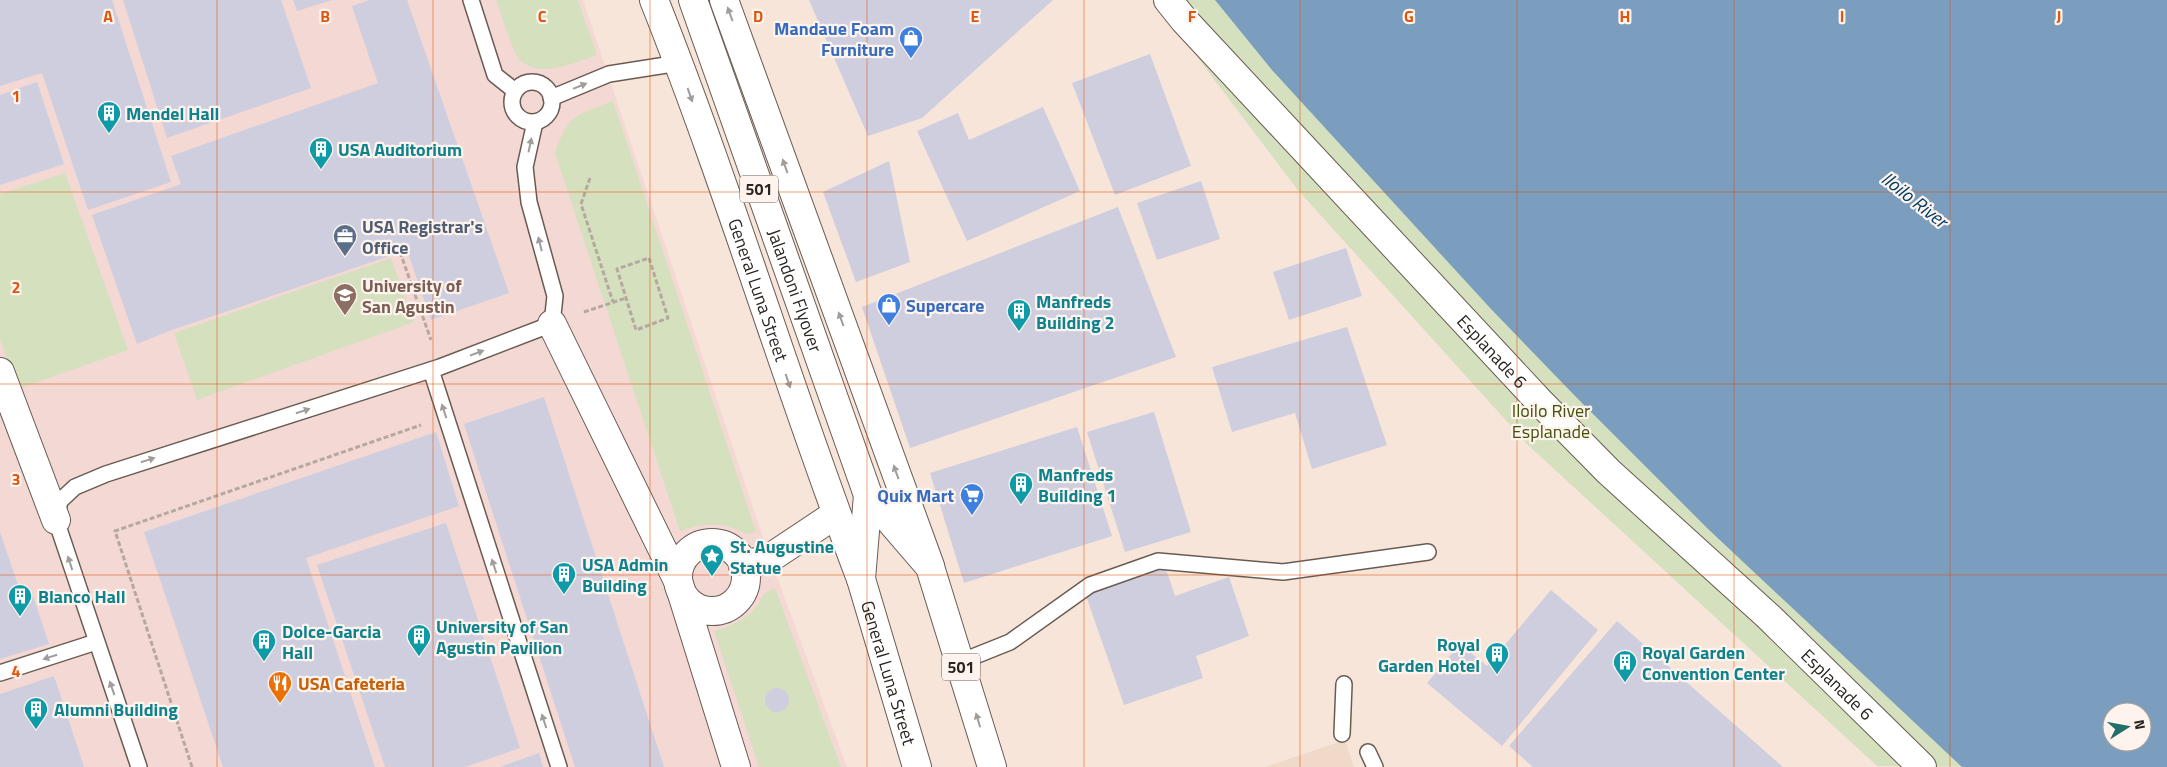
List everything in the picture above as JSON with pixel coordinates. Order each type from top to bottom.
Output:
[{"type":"main road","name":"General Luna Street","points":[[654,0],[679,63],[836,514],[861,579],[916,767]]},
{"type":"main road","name":"Jalandoni Flyover","points":[[693,0],[868,495]]},
{"type":"main road","name":"501","points":[[724,0],[930,567],[992,767]]},
{"type":"main road","name":"Esplanade 6","points":[[1168,0],[1184,20],[1539,401],[1609,472],[1769,617],[1922,767]]},
{"type":"main road","points":[[552,324],[680,587],[689,602],[709,611],[730,606],[743,590],[745,579],[744,566],[733,551],[724,545],[712,543],[701,544],[691,550],[683,559],[678,570],[680,587],[736,767]]},
{"type":"main road","points":[[0,372],[56,520]]},
{"type":"main road","name":"General Luna Street","points":[[861,579],[868,495]]},
{"type":"main road","name":"501","points":[[868,495],[930,567]]},
{"type":"main road","points":[[744,566],[770,558],[836,514]]},
{"type":"lane","points":[[470,0],[496,75],[515,91]]},
{"type":"lane","points":[[551,98],[609,74],[679,63]]},
{"type":"lane","points":[[532,82],[545,87],[551,98],[550,111],[546,116],[535,122],[522,120],[517,116],[512,104],[515,91],[520,86],[532,82]]},
{"type":"lane","points":[[139,767],[56,520],[60,501],[75,487],[106,474],[436,368],[552,324],[555,296],[529,202],[525,168],[535,122]]},
{"type":"lane","points":[[436,368],[446,416],[559,767]]},
{"type":"lane","points":[[960,662],[1010,642],[1090,585],[1158,561],[1283,572],[1311,570],[1428,552]]},
{"type":"lane","points":[[0,673],[96,642]]},
{"type":"lane","points":[[1342,734],[1344,684]]},
{"type":"lane","points":[[1368,752],[1375,767]]},
{"type":"path","points":[[590,178],[580,204],[613,302]]},
{"type":"path","points":[[400,252],[436,368]]},
{"type":"path","points":[[649,258],[668,318],[636,330],[626,298],[617,269],[649,258]]},
{"type":"path","points":[[552,324],[626,298]]},
{"type":"path","points":[[192,767],[115,531],[446,416]]},
{"type":"shaded area","name":"University of San Agustin","points":[[0,0],[583,0],[770,558],[847,767],[0,767]]},
{"type":"shaded area","points":[[1345,740],[1354,767],[1265,767]]},
{"type":"green space","points":[[496,0],[578,0],[597,55],[557,68],[537,68],[527,65],[516,55]]},
{"type":"green space","name":"Iloilo River Esplanade","points":[[1154,0],[1240,0],[1995,767],[1877,766],[1528,445],[1297,189]]},
{"type":"green space","points":[[613,101],[756,532],[746,534],[721,525],[698,526],[680,531],[555,153],[569,123],[582,113]]},
{"type":"green space","points":[[65,173],[128,350],[18,389],[0,339],[0,194]]},
{"type":"green space","points":[[391,258],[414,322],[197,400],[174,333]]},
{"type":"green space","points":[[775,588],[841,767],[759,767],[714,631],[731,625],[752,612],[765,594]]},
{"type":"water","name":"Iloilo River","points":[[1215,0],[2167,0],[2167,767],[1962,767],[1707,528],[1491,309],[1272,70]]},
{"type":"building","name":"Mendel Hall","points":[[0,0],[112,0],[171,182],[88,210],[42,73],[0,86]]},
{"type":"building","points":[[123,0],[281,0],[311,88],[167,138]]},
{"type":"building","points":[[293,0],[332,0],[297,11]]},
{"type":"building","name":"USA Auditorium","points":[[370,0],[407,0],[509,293],[431,320],[407,250],[169,331],[137,344],[92,215],[181,184],[171,156],[378,83],[352,6]]},
{"type":"building","name":"Mandaue Foam Furniture","points":[[809,0],[1053,0],[922,118],[868,136]]},
{"type":"building","points":[[1150,54],[1191,166],[1115,195],[1072,83]]},
{"type":"building","points":[[37,82],[64,164],[0,185],[0,95]]},
{"type":"building","points":[[1043,107],[1080,191],[967,241],[917,131],[958,113],[969,140]]},
{"type":"building","points":[[889,161],[910,262],[856,282],[823,192]]},
{"type":"building","points":[[1201,181],[1220,239],[1157,260],[1137,203]]},
{"type":"building","name":"Manfreds Building 2","points":[[1118,207],[1176,357],[910,448],[862,307]]},
{"type":"building","points":[[1346,248],[1362,296],[1289,320],[1273,272]]},
{"type":"building","points":[[1347,327],[1387,445],[1312,469],[1295,413],[1232,432],[1212,367]]},
{"type":"building","name":"USA Admin Building","points":[[544,397],[664,767],[575,767],[464,424]]},
{"type":"building","points":[[1154,412],[1191,532],[1125,552],[1087,432]]},
{"type":"building","name":"Manfreds Building 1","points":[[1077,427],[1112,536],[964,583],[930,473]]},
{"type":"building","name":"Dolce-Garcia Hall","points":[[436,432],[459,506],[306,558],[375,767],[223,767],[144,532]]},
{"type":"building","name":"University of San Agustin Pavilion","points":[[446,523],[520,748],[465,767],[385,767],[317,565]]},
{"type":"building","name":"Blanco Hall","points":[[0,532],[20,591],[30,587],[49,644],[0,659]]},
{"type":"building","points":[[1164,563],[1175,596],[1229,577],[1249,636],[1196,656],[1203,678],[1124,705],[1084,590]]},
{"type":"building","name":"Royal Garden Hotel","points":[[1551,590],[1598,630],[1502,746],[1427,683],[1460,644],[1487,666]]},
{"type":"building","name":"Royal Garden Convention Center","points":[[1617,621],[1783,767],[1533,767],[1509,746]]},
{"type":"building","name":"Alumni Building","points":[[54,676],[84,767],[0,767],[0,694]]},
{"type":"building","points":[[777,688],[785,692],[789,700],[785,708],[777,712],[769,708],[765,700],[769,692]]},
{"type":"building","points":[[539,753],[543,767],[500,767]]},
{"type":"place","name":"Mandaue Foam Furniture","points":[[911,59]]},
{"type":"place","name":"Mendel Hall","points":[[109,134]]},
{"type":"place","name":"USA Auditorium","points":[[321,170]]},
{"type":"place","name":"USA Registrar's Office","points":[[345,257]]},
{"type":"place","name":"University of San Agustin","points":[[345,316]]},
{"type":"place","name":"Supercare","points":[[889,326]]},
{"type":"place","name":"Manfreds Building 2","points":[[1019,332]]},
{"type":"place","name":"Manfreds Building 1","points":[[1021,505]]},
{"type":"place","name":"Quix Mart","points":[[972,516]]},
{"type":"place","name":"St. Augustine Statue","points":[[712,577]]},
{"type":"place","name":"USA Admin Building","points":[[564,595]]},
{"type":"place","name":"Blanco Hall","points":[[20,617]]},
{"type":"place","name":"University of San Agustin Pavilion","points":[[419,657]]},
{"type":"place","name":"Dolce-Garcia Hall","points":[[264,662]]},
{"type":"place","name":"Royal Garden Hotel","points":[[1497,675]]},
{"type":"place","name":"Royal Garden Convention Center","points":[[1625,683]]},
{"type":"place","name":"USA Cafeteria","points":[[280,704]]},
{"type":"place","name":"Alumni Building","points":[[36,730]]}]
